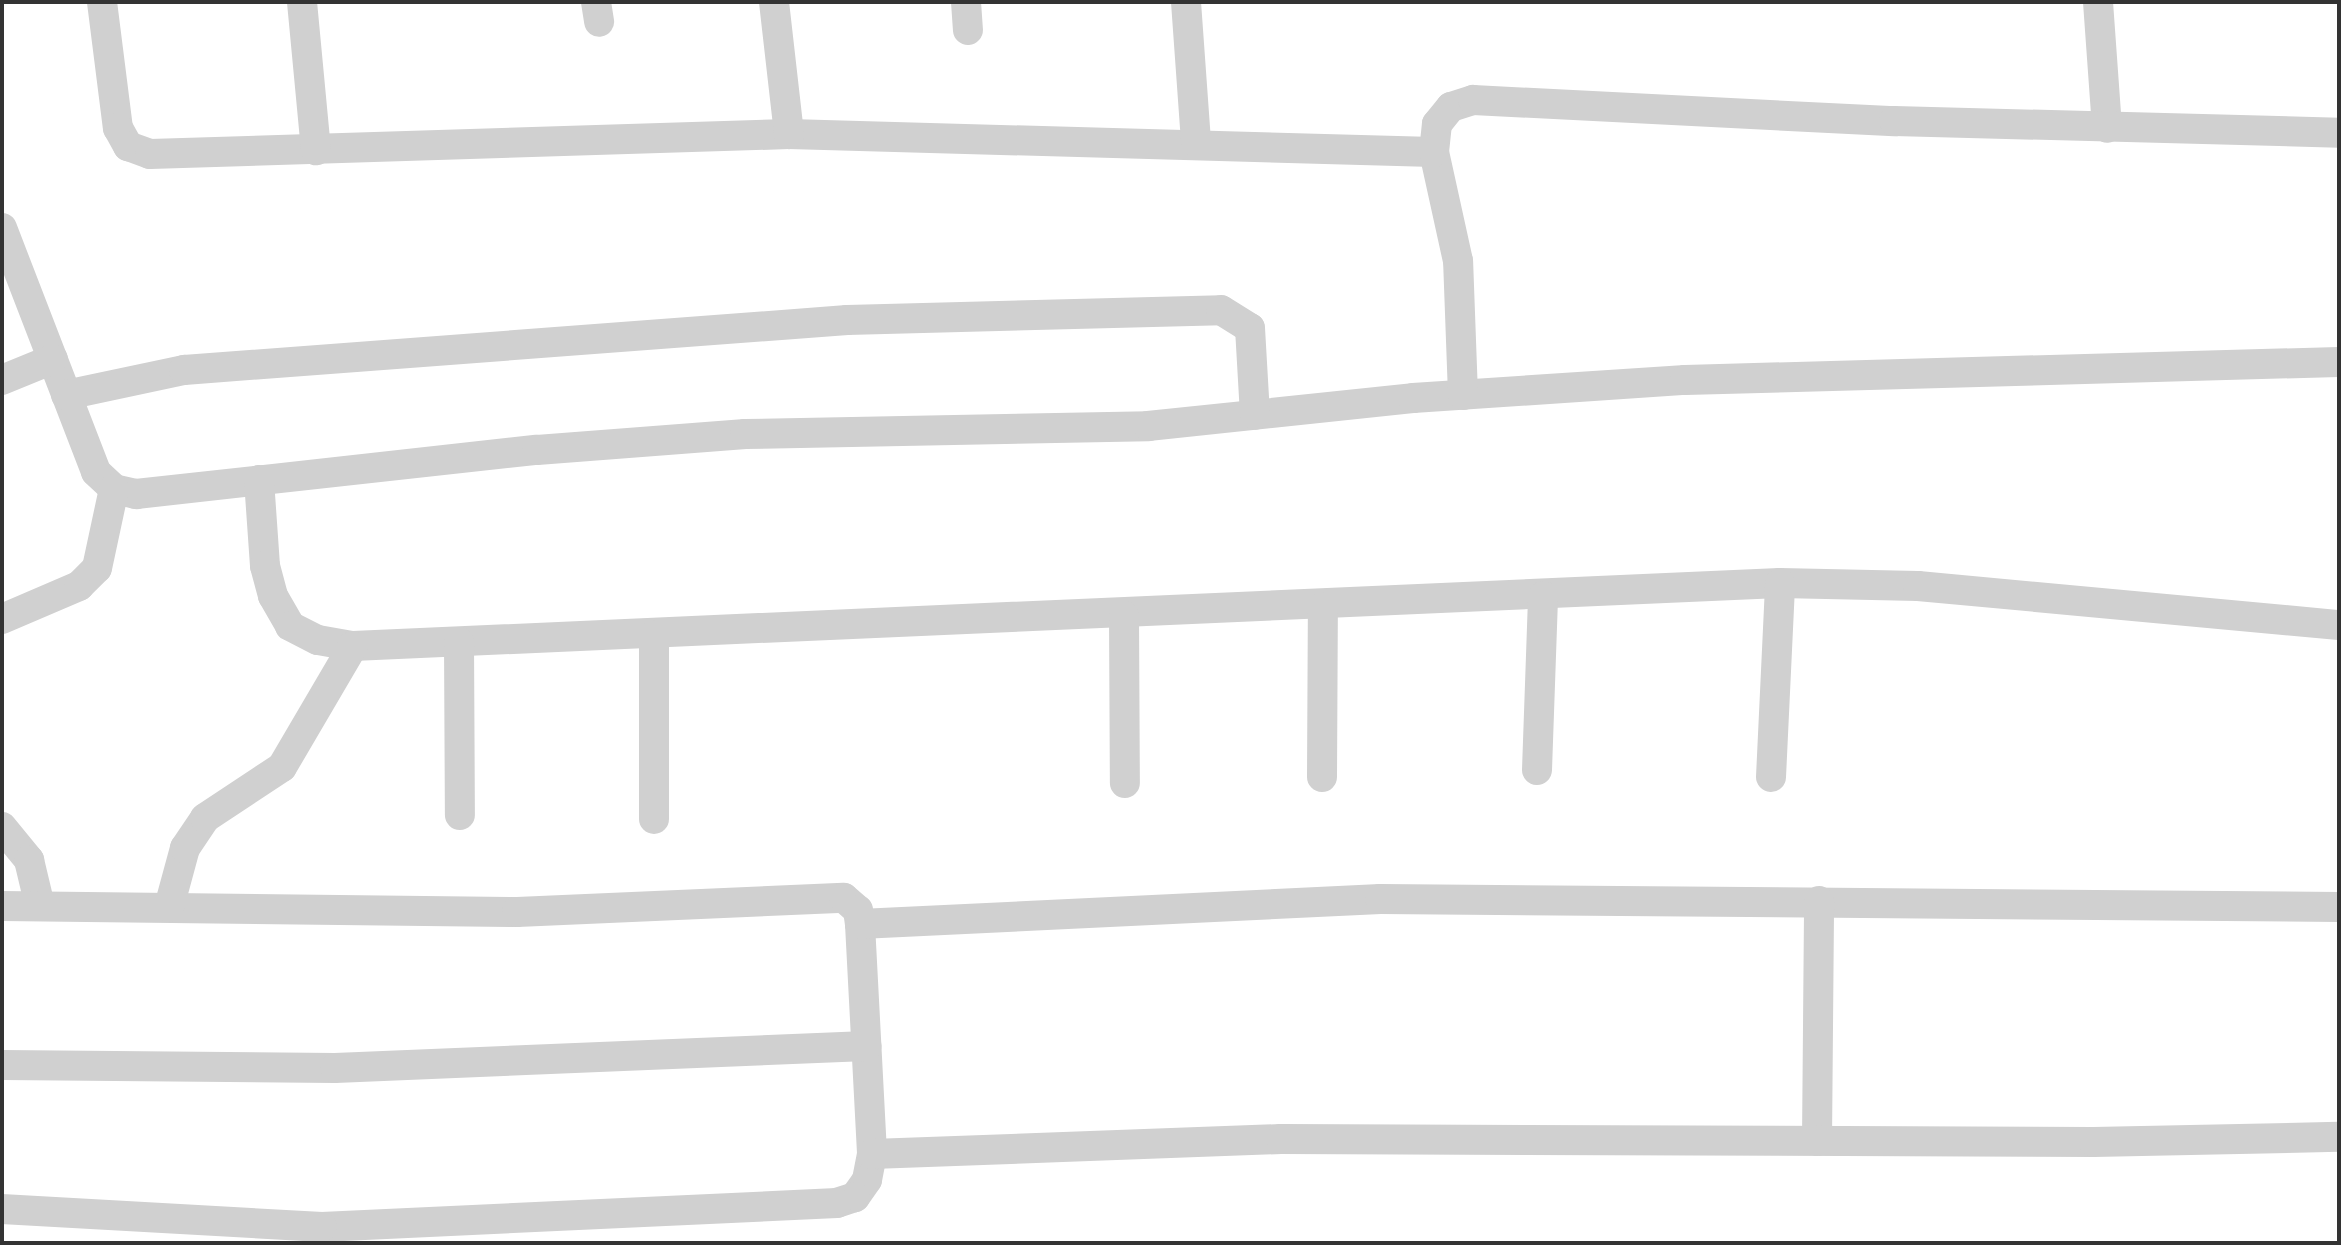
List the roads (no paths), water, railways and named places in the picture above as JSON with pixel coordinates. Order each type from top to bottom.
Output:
[{"type":"street","points":[[102,2],[118,128],[128,146],[150,154],[789,134],[1196,142],[1434,152]]},
{"type":"street","points":[[302,2],[316,150]]},
{"type":"street","points":[[774,2],[789,134]]},
{"type":"street","points":[[1186,2],[1196,142]]},
{"type":"street","points":[[2098,2],[2107,128]]},
{"type":"street","points":[[1463,395],[1458,261],[1434,152],[1444,115],[1451,107],[1473,100],[2107,128],[2339,133]]},
{"type":"street","points":[[2,228],[96,472],[114,489],[165,493],[259,480],[745,434],[1148,426],[1463,395],[2029,367],[2339,362]]},
{"type":"street","points":[[66,395],[184,370],[847,320],[1221,310],[1250,328],[1255,415]]},
{"type":"street","points":[[2,380],[53,359]]},
{"type":"street","points":[[259,480],[265,566],[273,596],[290,626],[318,640],[353,646],[1124,616],[1780,583],[1918,586],[2339,625]]},
{"type":"street","points":[[2,619],[79,586],[97,568],[114,489]]},
{"type":"street","points":[[1771,777],[1780,583]]},
{"type":"street","points":[[1537,770],[1543,596]]},
{"type":"street","points":[[1322,777],[1323,607]]},
{"type":"street","points":[[1124,616],[1125,783]]},
{"type":"street","points":[[654,635],[654,819]]},
{"type":"street","points":[[459,642],[460,815]]},
{"type":"street","points":[[169,907],[185,848],[205,818],[282,767],[353,646]]},
{"type":"street","points":[[2,827],[29,860],[40,906]]},
{"type":"street","points":[[2,906],[517,912],[829,895],[844,898],[858,910],[860,924],[872,1154],[867,1180],[855,1197],[837,1203],[322,1227],[2,1209]]},
{"type":"street","points":[[860,924],[1380,899],[2339,907]]},
{"type":"street","points":[[1817,1141],[1819,901]]},
{"type":"street","points":[[2,1065],[335,1068],[867,1046]]},
{"type":"street","points":[[872,1154],[1281,1139],[1817,1141],[2339,1137]]}]
